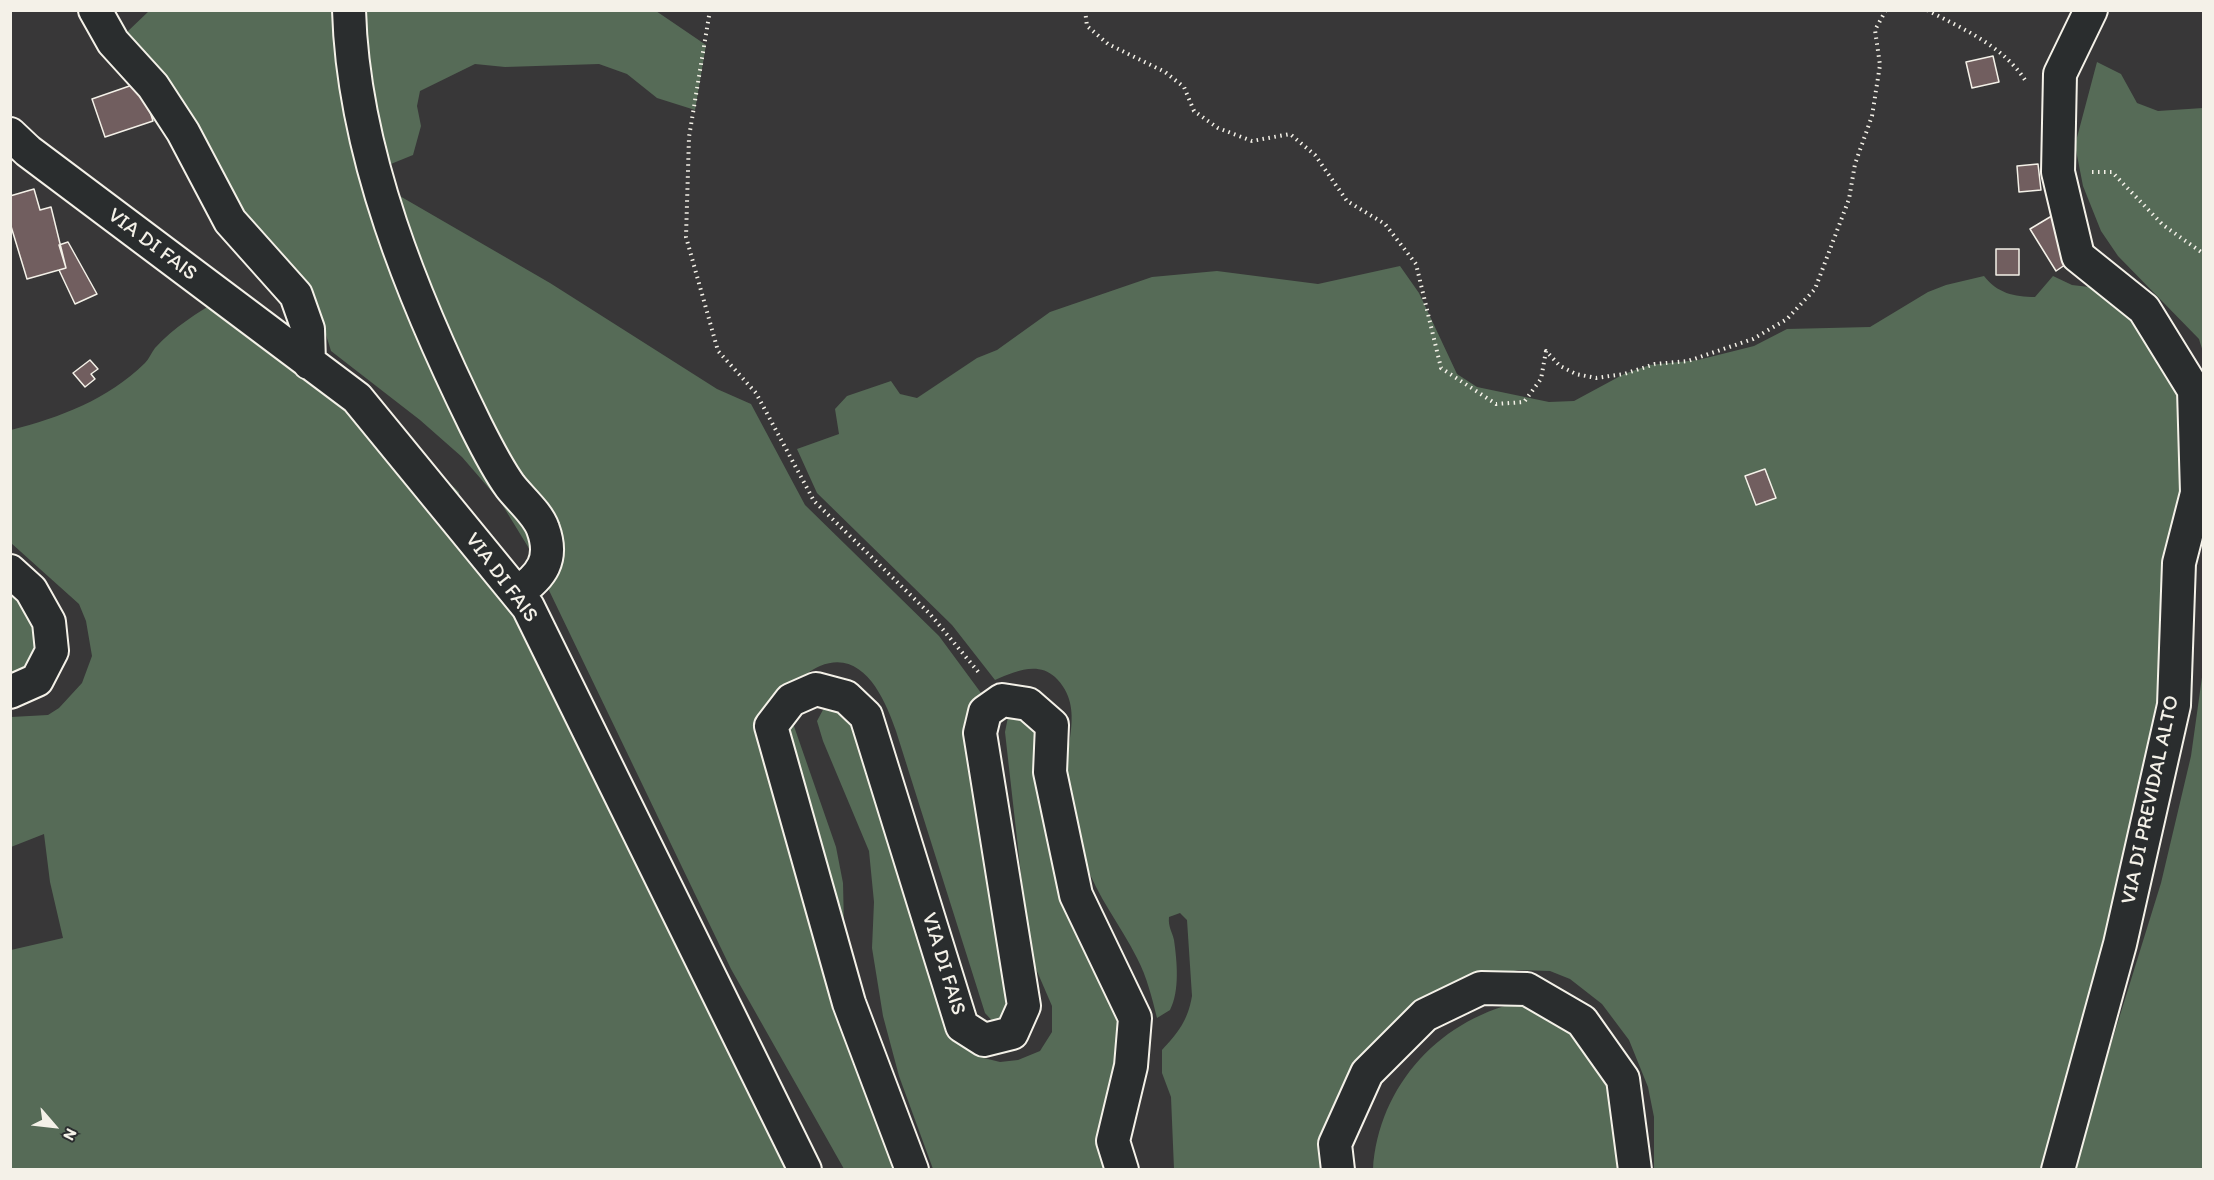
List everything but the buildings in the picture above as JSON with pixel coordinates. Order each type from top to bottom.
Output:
[{"type":"street","points":[[95,10],[113,42],[153,86],[183,132],[230,221],[296,295],[308,329],[309,363]]},
{"type":"street","points":[[349,10],[350,56],[374,171],[425,315],[477,427],[503,474],[543,527],[548,554],[536,580],[517,593]]},
{"type":"street","name":"VIA DI PREVIDAL ALTO","points":[[2058,1170],[2120,944],[2174,705],[2179,563],[2197,492],[2194,390],[2144,309],[2078,255],[2058,172],[2060,74],[2091,10]]},
{"type":"street","name":"VIA DI FAIS","points":[[10,134],[28,151],[357,398],[528,607],[805,1170]]},
{"type":"street","points":[[10,572],[31,590],[49,622],[52,651],[37,680],[10,692]]},
{"type":"street","name":"VIA DI FAIS","points":[[912,1170],[849,1003],[771,726],[791,700],[816,689],[846,698],[866,716],[963,1026],[984,1040],[1012,1033],[1024,1006],[980,733],[985,712],[1002,700]]},
{"type":"street","points":[[1002,700],[1028,704],[1052,725],[1050,772],[1076,895],[1135,1018],[1131,1066],[1113,1141],[1122,1170]]},
{"type":"street","points":[[1338,1170],[1335,1144],[1367,1073],[1425,1015],[1481,988],[1527,989],[1582,1021],[1623,1079],[1635,1170]]},
{"type":"path","points":[[710,10],[689,137],[686,237],[718,351],[756,393],[814,501],[930,615],[1002,700]]},
{"type":"path","points":[[1084,10],[1087,26],[1108,44],[1165,72],[1184,87],[1194,111],[1218,128],[1252,141],[1290,134],[1316,155],[1347,201],[1385,224],[1416,264],[1441,368],[1496,404],[1524,402],[1541,380],[1546,351],[1560,366],[1576,374],[1596,378],[1624,374],[1655,364],[1688,361],[1754,339],[1787,319],[1815,289],[1849,199],[1855,164],[1872,116],[1880,65],[1875,30],[1886,10]]},
{"type":"path","points":[[1927,10],[1980,39],[2014,63],[2027,82]]},
{"type":"path","points":[[2058,172],[2112,172],[2163,225],[2204,254]]},
{"type":"green space","points":[[149,11],[340,11],[351,127],[530,525],[533,555],[500,501],[462,457],[420,420],[331,351],[318,309],[299,279],[255,229],[127,32]]},
{"type":"green space","points":[[359,11],[656,11],[706,45],[695,110],[657,98],[627,74],[599,64],[505,67],[475,64],[420,91],[417,106],[421,126],[413,155],[381,168]]},
{"type":"green space","points":[[2097,62],[2121,74],[2137,103],[2158,111],[2203,108],[2203,352],[2199,339],[2118,256],[2101,231],[2083,186],[2075,145]]},
{"type":"green space","points":[[386,188],[550,283],[717,389],[751,404],[805,505],[939,636],[984,697],[1016,996],[998,1027],[985,1013],[896,731],[886,705],[878,692],[860,670],[848,664],[835,662],[816,668],[793,685],[788,709],[836,847],[843,883],[844,926],[850,985],[902,1169],[844,1169],[731,969],[545,582],[560,564],[560,541],[488,427]]},
{"type":"green space","points":[[1400,266],[1419,293],[1457,374],[1477,387],[1549,402],[1574,401],[1624,374],[1650,365],[1698,360],[1754,346],[1787,329],[1870,327],[1928,292],[1984,276],[2000,290],[2020,296],[2035,297],[2053,276],[2072,285],[2114,290],[2194,390],[2155,830],[2052,1169],[1654,1169],[1654,1117],[1648,1087],[1629,1040],[1602,1004],[1570,979],[1550,971],[1518,970],[1489,977],[1400,1031],[1354,1126],[1348,1169],[1174,1169],[1171,1097],[1162,1073],[1162,1050],[1182,1026],[1192,996],[1187,920],[1180,913],[1169,917],[1177,966],[1175,994],[1170,1010],[1157,1018],[1141,965],[1096,887],[1079,843],[1067,786],[1067,758],[1072,716],[1065,689],[1055,677],[1041,670],[1025,670],[995,680],[952,625],[817,493],[797,449],[839,434],[835,409],[847,396],[891,381],[900,394],[917,398],[977,358],[997,350],[1050,312],[1152,277],[1217,271],[1318,284]]},
{"type":"green space","points":[[221,299],[422,457],[459,492],[457,508],[808,1169],[11,1169],[11,950],[63,938],[50,882],[44,834],[11,847],[11,717],[48,715],[59,708],[82,683],[92,656],[86,621],[79,604],[11,543],[11,430],[65,413],[99,397],[145,363],[155,348],[170,333]]},
{"type":"green space","points":[[10,580],[59,636],[11,686]]},
{"type":"green space","points":[[2203,670],[2203,1169],[2072,1170],[2161,883],[2191,756]]},
{"type":"green space","points":[[833,703],[846,703],[972,1046],[984,1058],[1000,1062],[1018,1060],[1040,1051],[1052,1032],[1052,1006],[1030,955],[1005,732],[1008,717],[1032,715],[1123,1012],[1122,1169],[933,1169],[899,1076],[883,1016],[872,948],[874,902],[869,851],[823,741],[817,721],[824,708]]},
{"type":"green space","points":[[1526,1001],[1603,1050],[1624,1169],[1373,1170],[1378,1139],[1387,1110],[1401,1083],[1420,1059],[1442,1039],[1467,1022],[1496,1009]]}]
